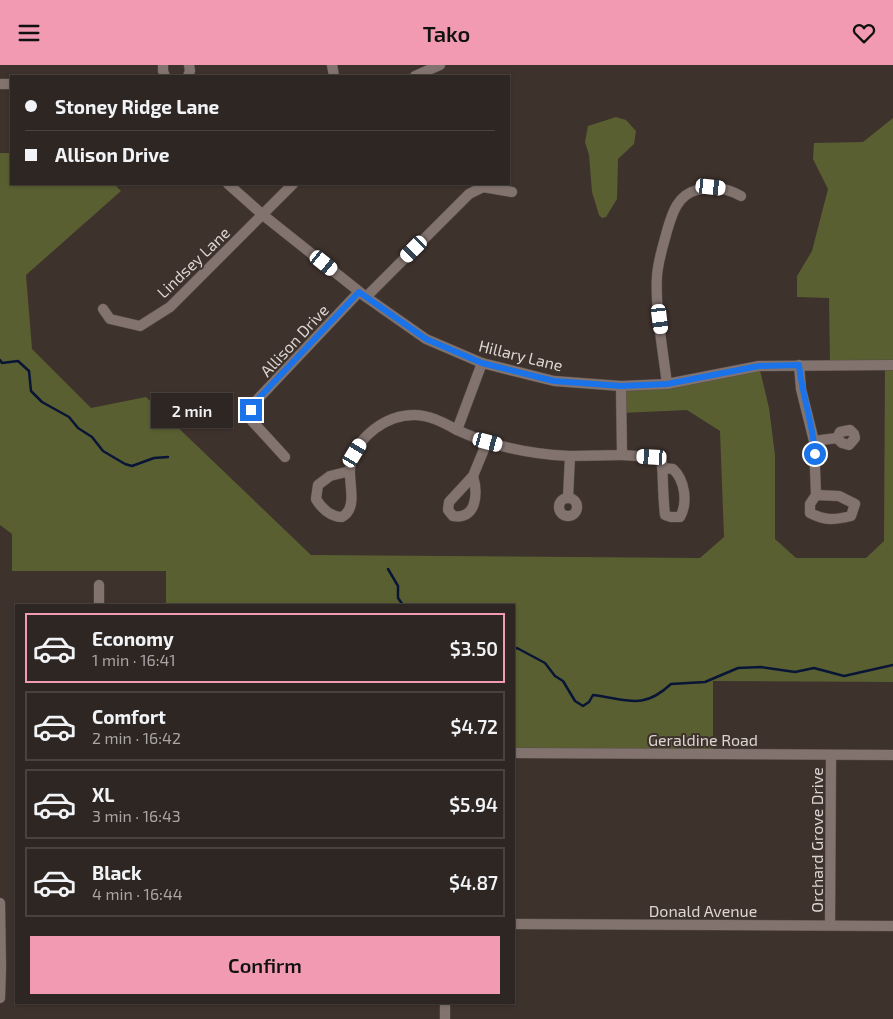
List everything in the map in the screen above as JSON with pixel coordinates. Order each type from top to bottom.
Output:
[{"type":"street","points":[[417,75],[440,65]]},
{"type":"street","name":"Hillary Lane","points":[[229,185],[263,215],[362,295],[426,339],[482,363],[554,381],[621,386],[667,384],[759,366],[893,365]]},
{"type":"street","name":"Lindsey Lane","points":[[103,309],[110,319],[140,326],[170,307],[291,185]]},
{"type":"street","name":"Allison Drive","points":[[285,457],[252,421],[251,410],[256,401],[362,295],[469,194],[483,187],[512,192]]},
{"type":"street","points":[[667,384],[657,275],[658,263],[674,209],[685,196],[703,188],[722,188],[741,196]]},
{"type":"street","points":[[457,430],[482,363]]},
{"type":"street","points":[[799,365],[802,389],[814,441],[816,495]]},
{"type":"street","points":[[621,386],[622,455]]},
{"type":"street","points":[[350,471],[330,477],[318,485],[316,499],[333,516],[342,517],[350,510],[352,494],[351,462],[368,434],[388,421],[414,415],[431,417],[488,442],[522,451],[570,456],[622,455],[652,457],[662,462],[662,468],[665,515],[680,517],[684,508],[682,481],[673,469],[662,468]]},
{"type":"street","points":[[814,441],[837,438]]},
{"type":"street","points":[[473,476],[488,442]]},
{"type":"street","points":[[568,498],[570,456]]},
{"type":"street","points":[[99,585],[99,604]]},
{"type":"street","name":"Geraldine Road","points":[[515,753],[893,755]]},
{"type":"street","name":"Orchard Grove Drive","points":[[830,925],[831,755]]},
{"type":"street","points":[[0,903],[0,998]]},
{"type":"street","name":"Donald Avenue","points":[[515,924],[893,925]]},
{"type":"street","points":[[445,1004],[445,1019]]},
{"type":"green space","points":[[616,117],[626,120],[636,131],[634,144],[618,159],[617,199],[606,217],[602,218],[599,215],[592,192],[589,155],[585,142],[588,126]]},
{"type":"green space","points":[[893,118],[893,682],[713,681],[713,754],[515,753],[515,604],[166,604],[166,571],[12,571],[12,534],[0,525],[0,153],[10,153],[10,185],[115,185],[121,191],[26,275],[32,349],[91,408],[146,397],[311,555],[700,558],[724,537],[720,431],[687,410],[621,413],[621,386],[759,366],[769,408],[775,455],[775,539],[796,558],[866,558],[884,541],[885,365],[830,365],[829,298],[797,297],[797,276],[812,251],[828,189],[813,159],[814,143],[863,142]]},
{"type":"waterway","points":[[0,360],[2,363],[18,361],[29,371],[31,391],[42,402],[69,417],[78,428],[92,437],[103,451],[125,464],[132,466],[154,458],[168,457]]},
{"type":"waterway","points":[[388,569],[398,586],[398,598],[402,604]]},
{"type":"waterway","points":[[515,649],[545,663],[555,676],[563,681],[575,701],[583,706],[589,702],[593,695],[634,701],[643,700],[651,698],[671,684],[705,682],[738,668],[761,667],[795,672],[814,668],[844,676],[893,665]]},
{"type":"route","points":[[251,410],[256,401],[359,292],[426,339],[482,363],[554,381],[621,386],[667,384],[759,366],[799,365],[815,454]]}]
